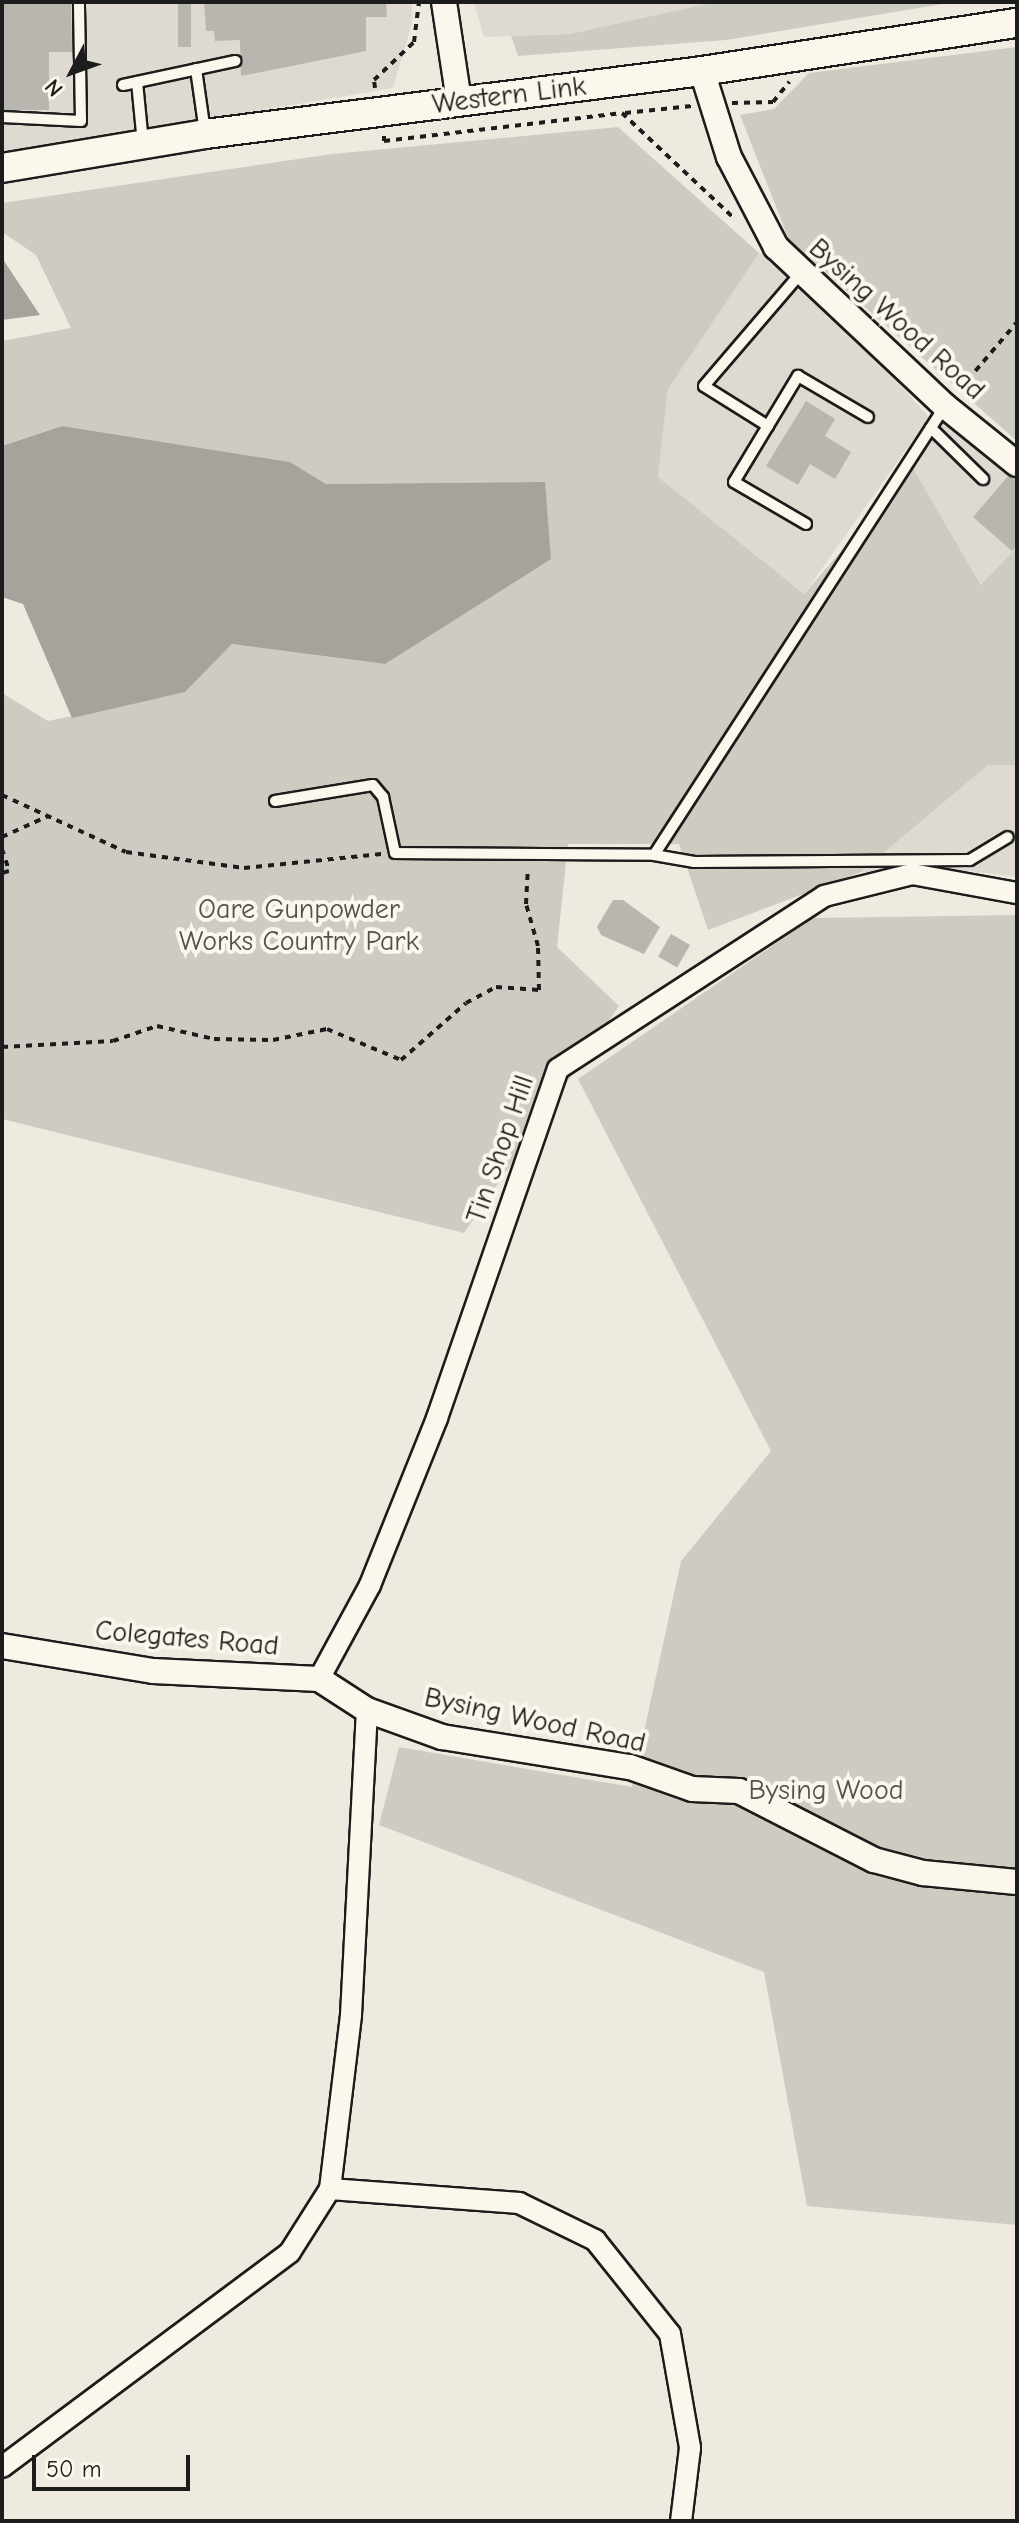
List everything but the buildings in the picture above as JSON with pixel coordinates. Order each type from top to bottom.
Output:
[{"type":"main road","name":"Western Link","points":[[2,168],[205,134],[702,71],[1017,23]]},
{"type":"street","points":[[444,2],[459,101]]},
{"type":"street","name":"Bysing Wood Road","points":[[702,71],[729,157],[776,247],[800,274],[945,406],[1017,464]]},
{"type":"street","name":"Tin Shop Hill","points":[[319,1679],[370,1585],[431,1432],[558,1069],[824,896],[912,874],[1017,893]]},
{"type":"street","name":"Colegates Road","points":[[2,1646],[153,1671],[319,1679]]},
{"type":"street","name":"Bysing Wood Road","points":[[319,1679],[367,1710],[442,1737],[630,1767],[692,1789],[739,1791],[874,1860],[923,1873],[1017,1882]]},
{"type":"street","points":[[2,2467],[290,2252],[330,2189],[351,2015],[367,1710]]},
{"type":"street","points":[[330,2189],[519,2203],[595,2240],[670,2334],[690,2448],[681,2521]]},
{"type":"lane","points":[[2,117],[81,121],[79,2]]},
{"type":"lane","points":[[123,85],[235,61]]},
{"type":"lane","points":[[196,69],[205,134]]},
{"type":"lane","points":[[137,82],[143,143]]},
{"type":"lane","points":[[768,426],[704,386],[800,274]]},
{"type":"lane","points":[[806,524],[734,482],[798,376],[868,417]]},
{"type":"lane","points":[[654,855],[945,406]]},
{"type":"lane","points":[[931,428],[983,479]]},
{"type":"lane","points":[[275,801],[373,785],[383,797],[395,853],[529,851],[654,855],[694,862],[970,860],[1008,837]]},
{"type":"path","points":[[419,2],[414,42],[374,80],[384,141],[622,113],[756,239],[776,247]]},
{"type":"path","points":[[945,406],[1017,322]]},
{"type":"path","points":[[2,795],[126,852],[244,868],[395,853]]},
{"type":"path","points":[[2,837],[48,816]]},
{"type":"path","points":[[2,849],[9,871],[2,873]]},
{"type":"path","points":[[2,1047],[113,1041],[157,1026],[214,1039],[273,1040],[327,1029],[401,1060],[466,1003],[496,987],[539,990],[538,946],[526,904],[529,851]]},
{"type":"shaded area","points":[[2,2],[412,2],[412,23],[393,88],[2,154]]},
{"type":"shaded area","points":[[474,2],[716,3],[570,34],[484,37]]},
{"type":"shaded area","points":[[759,253],[800,274],[929,417],[804,594],[658,477],[668,389]]},
{"type":"shaded area","points":[[2,258],[40,315],[2,320]]},
{"type":"shaded area","points":[[941,421],[1017,469],[1017,547],[982,586],[913,468]]},
{"type":"shaded area","points":[[62,426],[290,462],[326,484],[545,482],[551,559],[385,664],[232,644],[185,692],[72,718],[23,604],[2,597],[2,446]]},
{"type":"shaded area","points":[[988,765],[1017,765],[1017,877],[969,871],[861,872]]},
{"type":"green space","points":[[716,2],[955,2],[726,40],[518,56],[511,36],[570,34]]},
{"type":"green space","points":[[1017,47],[1017,441],[789,240],[740,115],[774,109],[809,73]]},
{"type":"green space","name":"Oare Gunpowder Works Country Park","points":[[618,127],[759,253],[668,389],[658,477],[804,594],[913,468],[981,585],[1017,547],[1017,765],[988,765],[861,872],[708,930],[679,844],[568,844],[557,947],[619,1006],[464,1233],[2,1119],[2,693],[48,721],[185,692],[232,644],[385,664],[545,482],[326,484],[290,462],[62,426],[2,446],[2,341],[71,328],[36,255],[2,232],[2,203],[332,154]]},
{"type":"green space","name":"Bysing Wood","points":[[1017,915],[1017,2225],[807,2206],[764,1972],[379,1825],[399,1747],[632,1787],[681,1561],[771,1451],[578,1079],[813,918]]}]
